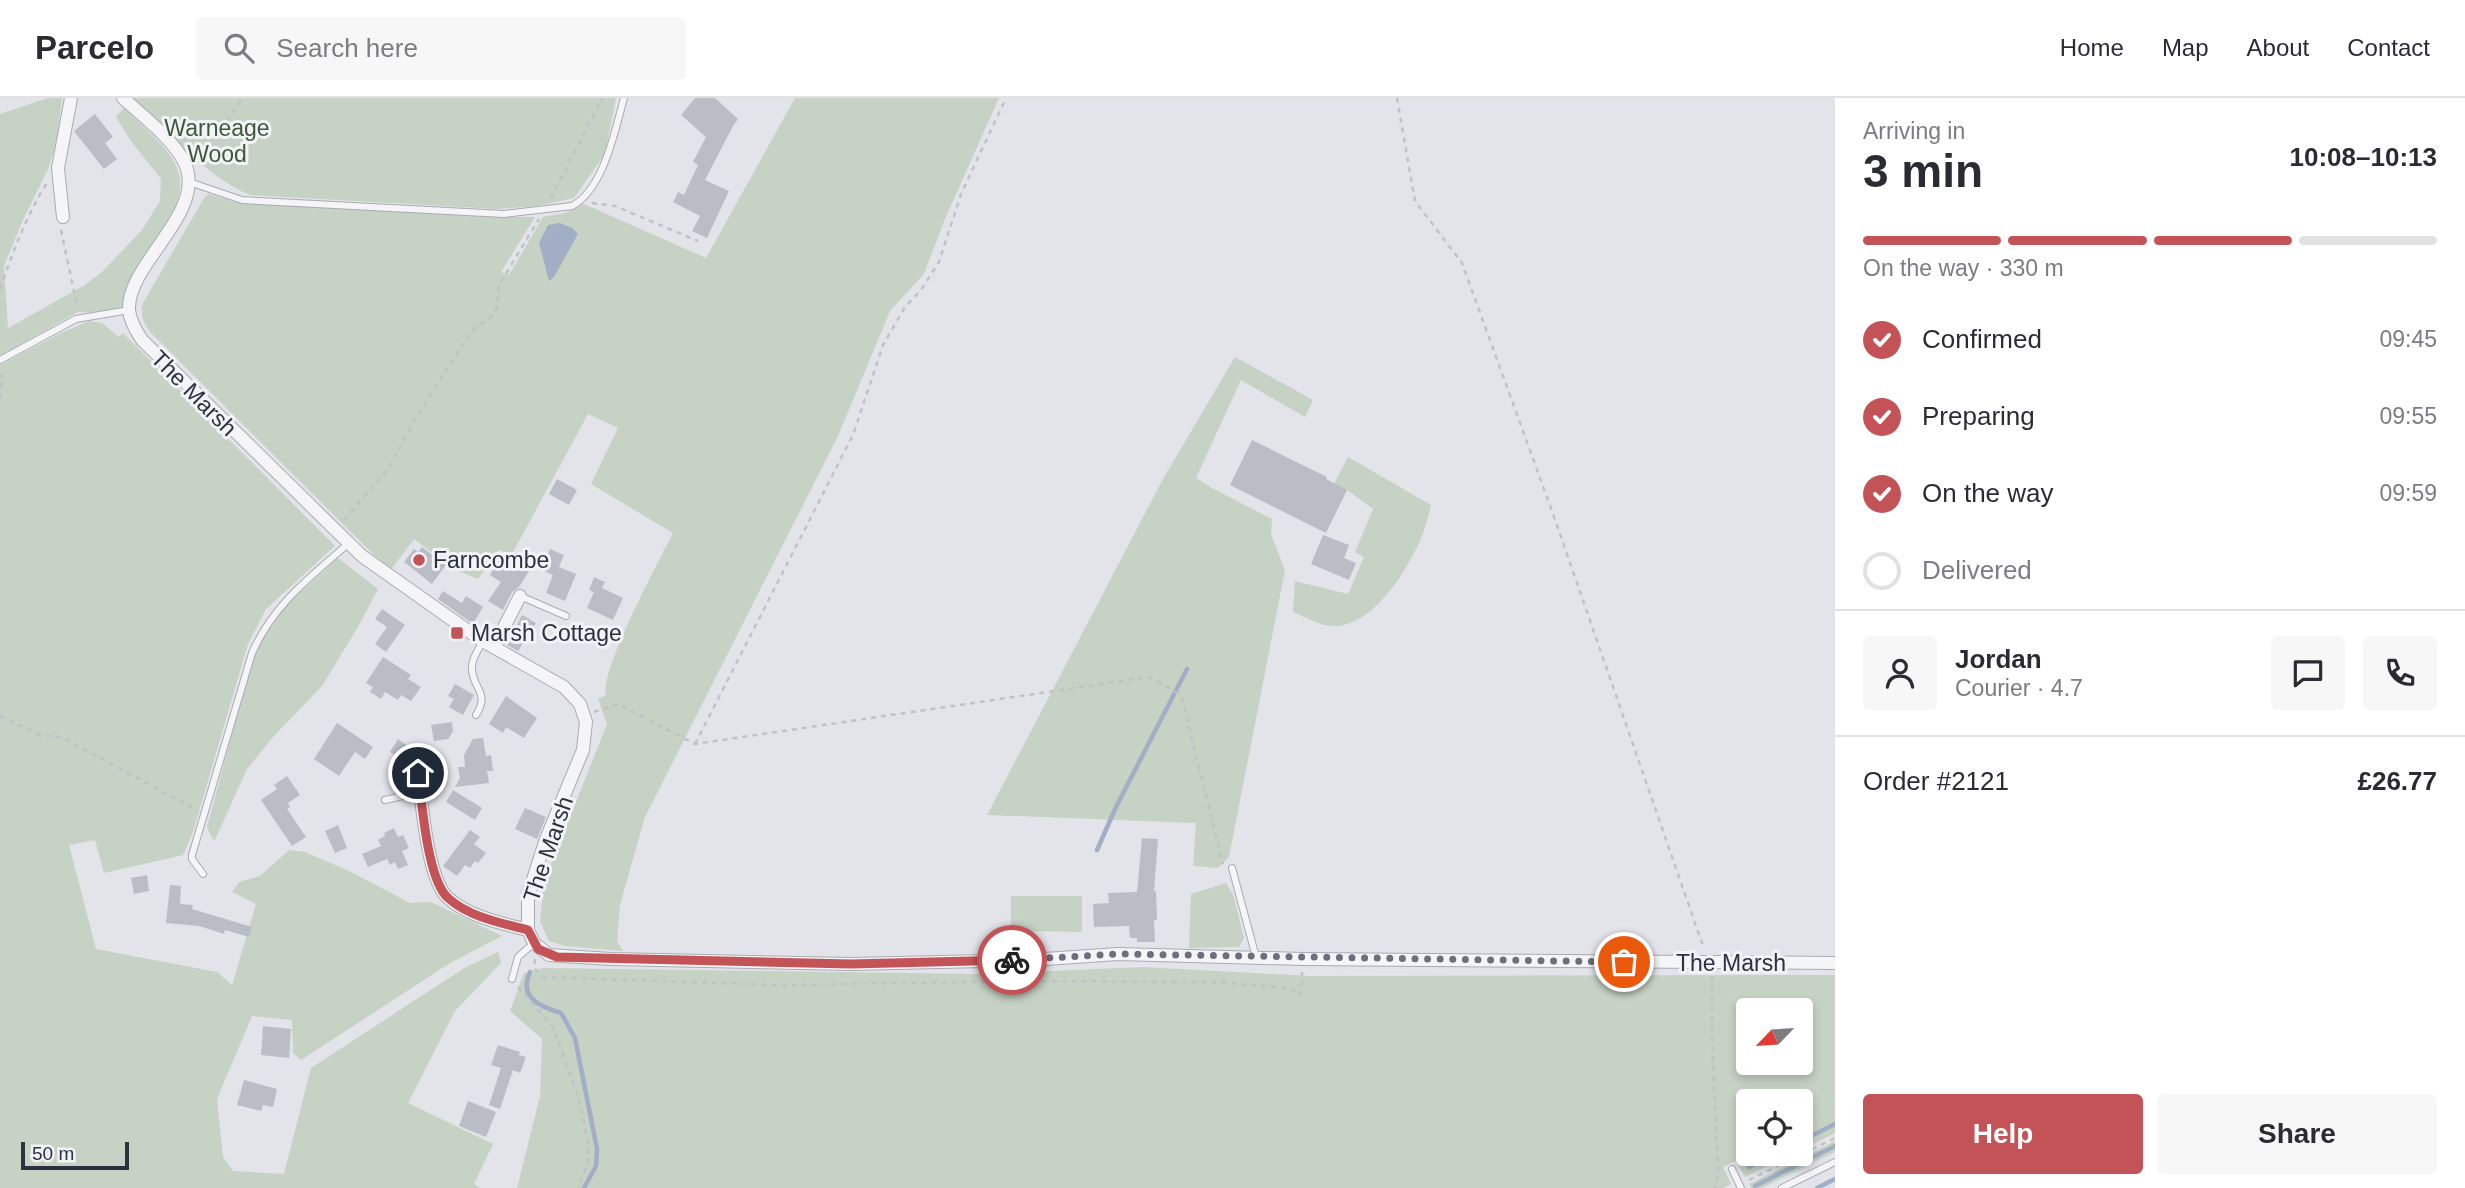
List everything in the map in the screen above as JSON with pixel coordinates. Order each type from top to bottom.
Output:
[{"type":"street","points":[[62,217],[58,175],[71,98]]},
{"type":"street","points":[[123,98],[180,155],[188,176],[183,205],[133,290],[129,310]]},
{"type":"street","name":"The Marsh","points":[[129,310],[135,329],[149,349],[348,544],[396,582],[488,644],[564,687],[580,704],[585,715],[583,750],[546,839],[528,895],[528,930],[536,946],[557,957],[851,964],[1031,960],[1087,955],[1835,963]]},
{"type":"street","points":[[488,644],[520,596]]},
{"type":"street","points":[[418,773],[433,870],[441,890],[449,899],[468,911],[528,930]]},
{"type":"lane","points":[[188,176],[242,200],[505,214],[572,206],[581,201],[596,179],[610,149],[624,98]]},
{"type":"lane","points":[[0,360],[69,323],[85,317],[129,310]]},
{"type":"lane","points":[[203,874],[192,855],[241,684],[261,632],[276,610],[348,544]]},
{"type":"lane","points":[[520,596],[566,616]]},
{"type":"lane","points":[[476,715],[482,698],[473,676],[472,665],[488,644]]},
{"type":"lane","points":[[385,800],[420,792]]},
{"type":"lane","points":[[1232,868],[1256,957]]},
{"type":"lane","points":[[512,979],[518,957],[536,946]]},
{"type":"lane","points":[[1782,1188],[1835,1162]]},
{"type":"lane","points":[[1732,1169],[1741,1186]]},
{"type":"path","points":[[188,176],[243,98]]},
{"type":"path","points":[[335,532],[388,469],[418,414],[467,338],[475,328],[491,317],[497,308],[499,285],[544,210],[603,98]]},
{"type":"path","points":[[695,744],[853,435],[883,345],[905,307],[921,290],[939,262],[961,194],[1006,98]]},
{"type":"path","points":[[1397,98],[1415,201],[1462,263],[1552,511],[1709,963],[1712,981],[1718,1174],[1715,1188]]},
{"type":"path","points":[[0,289],[26,219],[46,184],[58,175]]},
{"type":"path","points":[[581,201],[615,206],[698,241]]},
{"type":"path","points":[[62,217],[61,228],[76,300],[85,317]]},
{"type":"path","points":[[0,360],[0,398]]},
{"type":"path","points":[[585,715],[618,704],[695,744],[1149,677],[1181,695],[1223,864],[1232,868]]},
{"type":"path","points":[[0,716],[40,735],[61,737],[204,814]]},
{"type":"path","points":[[536,946],[533,963],[538,974],[543,977],[779,985],[1038,981],[1213,982],[1290,988],[1301,996],[1303,959]]},
{"type":"path","points":[[512,979],[530,1003],[554,1027],[574,1085],[587,1142],[588,1161],[578,1188]]},
{"type":"path","points":[[1741,1186],[1835,1138]]},
{"type":"green space","points":[[48,98],[62,98],[57,140],[49,167],[4,266],[8,328],[85,285],[103,271],[142,230],[160,201],[161,179],[116,117],[124,108],[171,156],[179,174],[178,199],[168,223],[134,276],[121,307],[101,313],[78,312],[0,356],[0,114]]},
{"type":"green space","name":"Warneage Wood","points":[[131,98],[616,98],[605,154],[574,198],[537,206],[497,209],[250,195],[202,165]]},
{"type":"green space","points":[[795,98],[999,98],[945,219],[924,274],[890,311],[838,436],[645,817],[620,905],[617,941],[623,951],[565,946],[549,941],[540,921],[544,882],[607,724],[598,699],[606,695],[612,663],[621,640],[673,533],[591,484],[618,428],[588,414],[512,554],[499,550],[478,579],[456,570],[414,539],[390,571],[150,332],[143,318],[143,303],[204,198],[209,194],[235,202],[485,217],[535,217],[501,272],[509,275],[543,217],[565,213],[584,204],[706,258]]},
{"type":"green space","points":[[89,321],[102,323],[119,337],[123,333],[335,546],[266,609],[248,644],[193,832],[183,855],[104,873],[95,840],[69,845],[96,949],[217,972],[232,985],[256,904],[232,892],[239,882],[260,876],[289,850],[305,852],[349,871],[410,903],[431,902],[502,936],[450,963],[301,1060],[293,1053],[292,1020],[252,1016],[217,1099],[223,1157],[233,1171],[284,1174],[311,1068],[466,967],[498,952],[501,963],[455,1011],[408,1103],[493,1144],[474,1184],[480,1188],[0,1188],[0,365]]},
{"type":"green space","points":[[1235,357],[1313,400],[1305,417],[1241,380],[1196,478],[1272,519],[1271,534],[1285,570],[1229,857],[1218,868],[1193,866],[1196,823],[987,815],[1163,479]]},
{"type":"green space","points":[[1348,457],[1431,505],[1413,555],[1382,600],[1355,621],[1340,626],[1324,625],[1293,612],[1295,581],[1348,594],[1364,557],[1355,552],[1373,509],[1334,484]]},
{"type":"green space","points":[[338,558],[378,589],[322,686],[273,737],[247,769],[214,842],[207,827],[247,677],[259,644],[284,607]]},
{"type":"green space","points":[[1226,883],[1234,897],[1244,938],[1239,947],[1189,948],[1191,894]]},
{"type":"green space","points":[[1011,896],[1082,896],[1082,932],[1011,931]]},
{"type":"green space","points":[[1143,967],[1311,976],[1835,975],[1835,1133],[1813,1144],[1813,1089],[1736,1089],[1736,1161],[1723,1167],[1731,1184],[1723,1188],[517,1188],[540,1096],[542,1039],[510,1011],[524,973],[543,968],[978,974]]},
{"type":"green space","points":[[1835,1141],[1835,1152],[1813,1163],[1813,1152]]},
{"type":"green space","points":[[1739,1166],[1767,1166],[1745,1177]]},
{"type":"green space","points":[[1785,1166],[1807,1166],[1762,1188],[1751,1188],[1749,1184]]},
{"type":"water","points":[[560,223],[578,234],[554,277],[549,281],[539,243],[548,225]]},
{"type":"building","points":[[695,98],[715,98],[738,119],[705,180],[729,191],[707,238],[692,231],[700,216],[673,202],[678,192],[684,195],[698,165],[693,162],[706,137],[681,115]]},
{"type":"building","points":[[95,114],[113,137],[105,143],[117,159],[104,169],[74,131]]},
{"type":"building","points":[[1252,440],[1327,477],[1326,479],[1347,490],[1326,533],[1230,485]]},
{"type":"building","points":[[557,479],[577,490],[569,505],[549,494]]},
{"type":"building","points":[[1323,535],[1349,545],[1344,558],[1356,563],[1349,580],[1311,564]]},
{"type":"building","points":[[422,547],[446,565],[432,584],[404,562],[414,549],[418,552]]},
{"type":"building","points":[[550,549],[564,555],[559,567],[576,574],[565,601],[546,593],[553,575],[542,570]]},
{"type":"building","points":[[500,559],[511,566],[516,559],[531,568],[519,587],[512,592],[503,610],[488,601],[501,582],[490,575]]},
{"type":"building","points":[[594,577],[605,582],[602,588],[623,598],[613,620],[587,608],[594,592],[589,590]]},
{"type":"building","points":[[443,591],[462,603],[466,596],[483,607],[473,624],[438,599]]},
{"type":"building","points":[[382,609],[405,625],[386,652],[375,644],[387,627],[375,619]]},
{"type":"building","points":[[522,615],[536,623],[518,651],[507,645]]},
{"type":"building","points":[[383,657],[411,675],[408,679],[421,687],[411,701],[401,695],[398,700],[385,692],[381,699],[370,692],[373,687],[366,683]]},
{"type":"building","points":[[455,684],[474,695],[463,715],[449,707],[454,699],[448,696]]},
{"type":"building","points":[[506,696],[537,718],[524,738],[506,727],[503,733],[489,724]]},
{"type":"building","points":[[452,722],[453,731],[448,739],[434,741],[431,725]]},
{"type":"building","points":[[337,723],[373,747],[365,759],[355,752],[339,776],[314,759]]},
{"type":"building","points":[[483,738],[486,756],[491,755],[493,771],[487,771],[489,783],[455,787],[460,778],[458,767],[465,767],[464,755],[473,739]]},
{"type":"building","points":[[398,739],[415,751],[406,763],[390,752]]},
{"type":"building","points":[[287,776],[300,795],[288,803],[290,807],[287,809],[306,837],[292,846],[261,800],[277,789],[274,785]]},
{"type":"building","points":[[453,790],[482,808],[475,820],[446,802]]},
{"type":"building","points":[[525,808],[546,817],[537,839],[515,829]]},
{"type":"building","points":[[338,825],[347,848],[335,853],[325,831]]},
{"type":"building","points":[[394,828],[398,837],[403,835],[409,848],[402,851],[408,865],[398,869],[395,862],[390,865],[387,859],[368,867],[362,854],[381,846],[378,840]]},
{"type":"building","points":[[470,830],[480,837],[474,844],[486,853],[470,868],[465,865],[457,876],[443,866]]},
{"type":"building","points":[[1142,838],[1158,839],[1154,891],[1157,920],[1154,920],[1155,942],[1137,942],[1137,938],[1130,938],[1129,926],[1094,927],[1093,904],[1109,903],[1108,893],[1137,892]]},
{"type":"building","points":[[147,875],[149,891],[134,894],[131,878]]},
{"type":"building","points":[[170,885],[181,886],[180,904],[193,905],[192,909],[252,927],[249,937],[225,930],[224,934],[199,926],[166,923]]},
{"type":"building","points":[[263,1026],[291,1029],[289,1058],[261,1055]]},
{"type":"building","points":[[498,1045],[520,1052],[519,1055],[526,1057],[520,1073],[513,1070],[500,1109],[489,1105],[501,1068],[491,1065]]},
{"type":"building","points":[[244,1080],[277,1089],[273,1107],[263,1105],[261,1111],[237,1105]]},
{"type":"building","points":[[468,1101],[496,1112],[486,1137],[459,1126]]},
{"type":"waterway","points":[[1097,850],[1116,807],[1187,669]]},
{"type":"waterway","points":[[530,972],[527,981],[529,995],[546,1008],[561,1013],[575,1038],[597,1149],[596,1166],[584,1188]]},
{"type":"waterway","points":[[1813,1135],[1835,1124]]},
{"type":"waterway","points":[[1755,1186],[1835,1146]]},
{"type":"waterway","points":[[1817,1188],[1835,1179]]},
{"type":"way so far","points":[[1012,960],[1118,954],[1624,962]]},
{"type":"place","name":"Farncombe","points":[[419,560]]},
{"type":"place","name":"Marsh Cottage","points":[[457,633]]},
{"type":"route","points":[[418,773],[429,852],[441,890],[449,899],[468,911],[528,930],[538,949],[548,955],[611,960],[851,964],[1012,960]]}]
